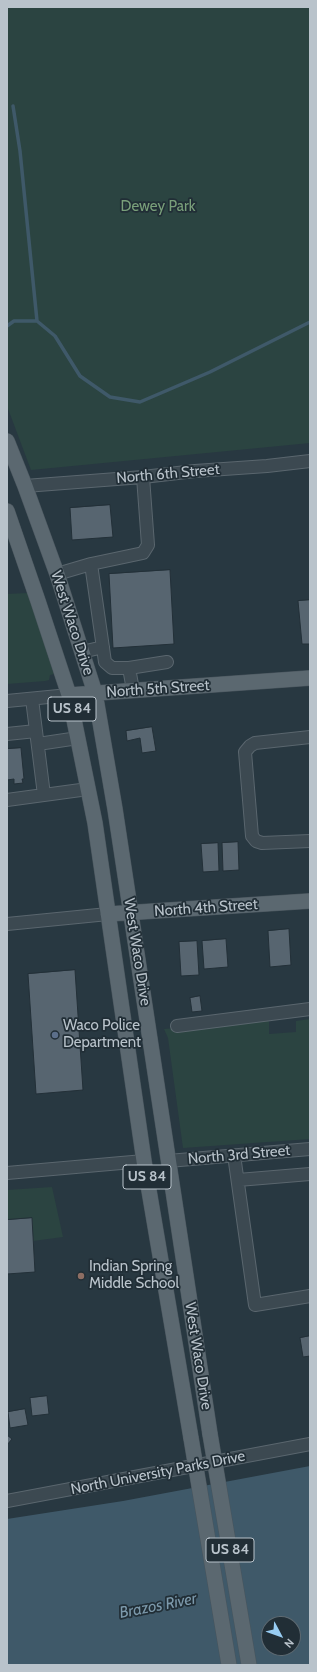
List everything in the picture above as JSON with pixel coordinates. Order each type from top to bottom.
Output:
[{"type":"main road","name":"West Waco Drive","points":[[7,441],[57,574],[95,693],[131,912],[210,1434],[249,1665]]},
{"type":"main road","name":"West Waco Drive","points":[[7,511],[69,695],[78,738],[108,914],[144,1162],[229,1665]]},
{"type":"main road","name":"North 5th Street","points":[[69,695],[310,678]]},
{"type":"main road","name":"North 4th Street","points":[[108,914],[310,901]]},
{"type":"street","name":"North 6th Street","points":[[25,486],[143,477],[310,461]]},
{"type":"street","points":[[57,574],[91,564],[143,553],[148,546],[143,477]]},
{"type":"street","points":[[91,564],[106,662],[112,668],[130,668],[167,662]]},
{"type":"street","points":[[82,652],[103,647]]},
{"type":"street","points":[[130,668],[133,690]]},
{"type":"street","name":"North 5th Street","points":[[7,702],[69,695]]},
{"type":"street","points":[[32,699],[44,795]]},
{"type":"street","points":[[7,734],[36,731]]},
{"type":"street","points":[[310,737],[255,743],[245,752],[252,836],[256,841],[262,843],[310,841]]},
{"type":"street","points":[[38,744],[78,738]]},
{"type":"street","points":[[7,800],[88,790]]},
{"type":"street","name":"North 4th Street","points":[[7,924],[108,914]]},
{"type":"street","points":[[177,1026],[310,1009]]},
{"type":"street","name":"North 3rd Street","points":[[168,1161],[310,1149]]},
{"type":"street","points":[[234,1155],[255,1305],[310,1296]]},
{"type":"street","points":[[7,1173],[144,1162]]},
{"type":"street","points":[[238,1180],[310,1174]]},
{"type":"street","name":"North University Parks Drive","points":[[7,1501],[310,1444]]},
{"type":"green space","name":"Dewey Park","points":[[7,7],[310,7],[310,443],[31,470],[7,406]]},
{"type":"green space","points":[[28,593],[54,674],[50,675],[49,680],[45,681],[7,684],[7,594]]},
{"type":"green space","points":[[310,1019],[310,1139],[183,1148],[168,1038],[164,1029],[269,1021],[269,1034],[296,1032],[296,1021]]},
{"type":"green space","points":[[52,1187],[63,1237],[33,1241],[31,1218],[7,1220],[7,1190]]},
{"type":"water","name":"Brazos River","points":[[310,1466],[310,1665],[7,1665],[7,1519],[123,1501]]},
{"type":"building","points":[[110,505],[113,537],[72,540],[70,508]]},
{"type":"building","points":[[170,570],[174,644],[113,648],[109,574]]},
{"type":"building","points":[[310,600],[310,644],[302,644],[298,601]]},
{"type":"building","points":[[152,727],[156,751],[142,753],[140,738],[127,741],[126,731]]},
{"type":"building","points":[[21,748],[24,779],[22,779],[23,783],[14,784],[14,779],[7,780],[7,749]]},
{"type":"building","points":[[238,842],[239,870],[223,871],[222,843]]},
{"type":"building","points":[[218,843],[219,871],[203,872],[201,844]]},
{"type":"building","points":[[289,929],[291,965],[270,967],[268,931]]},
{"type":"building","points":[[226,939],[228,967],[204,969],[202,941]]},
{"type":"building","points":[[197,941],[199,975],[181,976],[179,942]]},
{"type":"building","name":"Waco Police Department","points":[[75,970],[83,1090],[36,1094],[28,974]]},
{"type":"building","points":[[200,996],[202,1011],[192,1012],[190,998]]},
{"type":"building","points":[[32,1218],[35,1272],[7,1274],[7,1220]]},
{"type":"building","points":[[310,1336],[310,1356],[303,1357],[300,1338]]},
{"type":"building","points":[[47,1396],[49,1414],[32,1416],[30,1398]]},
{"type":"building","points":[[25,1409],[28,1425],[10,1428],[8,1412]]},
{"type":"building","points":[[7,1435],[12,1439],[7,1445]]},
{"type":"waterway","points":[[13,106],[20,151],[37,321]]},
{"type":"waterway","points":[[7,326],[14,321],[37,321],[55,336],[80,376],[110,397],[140,402],[210,372],[310,322]]},
{"type":"place","name":"Waco Police Department","points":[[55,1035]]},
{"type":"place","name":"Indian Spring Middle School","points":[[81,1276]]}]
